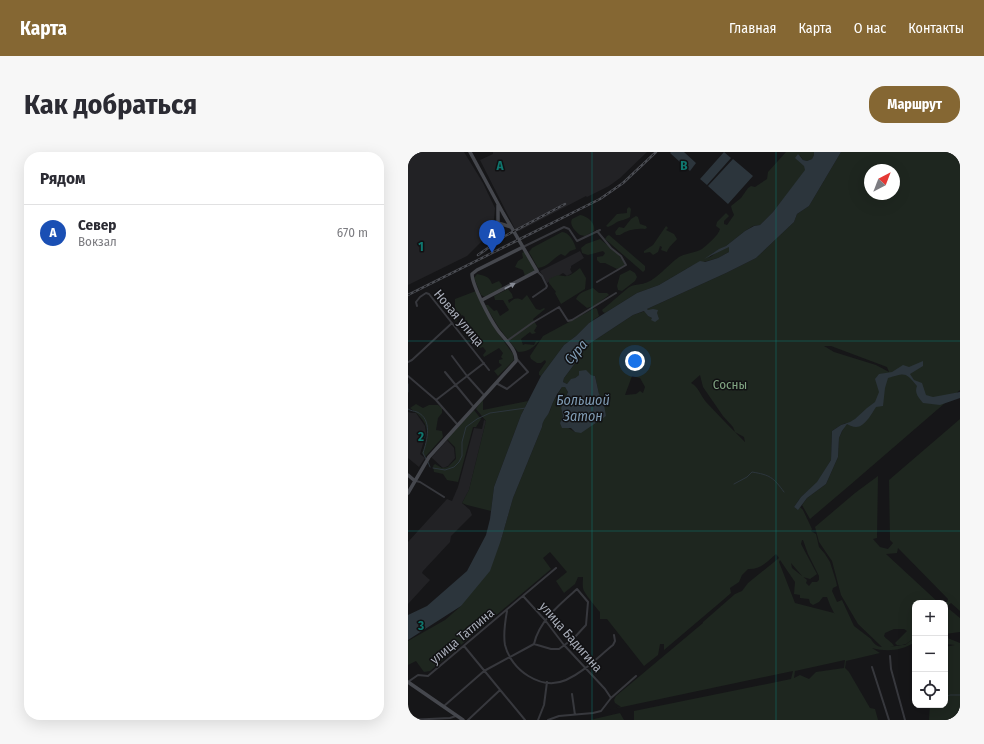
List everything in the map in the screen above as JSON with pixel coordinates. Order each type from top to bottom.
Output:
[{"type":"main road","points":[[470,152],[506,220],[537,271],[482,300]]},
{"type":"main road","points":[[498,205],[499,224],[508,225],[511,228]]},
{"type":"main road","points":[[503,225],[506,223],[506,220]]},
{"type":"main road","points":[[408,493],[429,457],[516,360],[507,341],[497,328],[482,300],[473,282],[472,274],[523,247]]},
{"type":"main road","points":[[408,475],[415,481]]},
{"type":"main road","points":[[408,682],[463,720]]},
{"type":"street","points":[[523,247],[564,227],[569,229],[577,241],[598,230],[611,248],[626,262],[626,265],[597,282]]},
{"type":"street","points":[[533,297],[546,288],[546,284],[537,271]]},
{"type":"street","name":"Новая улица","points":[[417,306],[416,302],[420,297],[426,293],[429,294],[463,338],[468,341],[489,370]]},
{"type":"street","points":[[507,341],[532,323],[559,307],[568,321],[616,293]]},
{"type":"street","points":[[408,362],[452,323]]},
{"type":"street","points":[[452,356],[484,395]]},
{"type":"street","points":[[495,382],[507,389],[528,372],[516,360]]},
{"type":"street","points":[[436,400],[484,363]]},
{"type":"street","points":[[445,372],[474,406]]},
{"type":"street","points":[[408,376],[436,400],[457,424]]},
{"type":"street","points":[[415,481],[420,482],[444,496]]},
{"type":"street","name":"улица Татлина","points":[[408,682],[418,675],[428,676],[556,568]]},
{"type":"street","points":[[444,706],[484,672],[534,644],[559,649],[579,634],[586,625],[588,607],[586,598],[577,588],[545,620],[536,634],[534,644]]},
{"type":"street","name":"улица Бадигина","points":[[523,596],[605,689],[610,698]]},
{"type":"street","points":[[507,610],[504,630],[505,644],[509,658],[518,668],[532,678],[547,682],[565,681],[586,668],[612,645],[615,641],[614,635]]},
{"type":"street","points":[[464,646],[525,720]]},
{"type":"street","points":[[890,656],[891,669],[905,720]]},
{"type":"street","points":[[872,667],[889,720]]},
{"type":"street","points":[[548,720],[559,716],[601,711],[610,698],[636,676]]},
{"type":"street","points":[[538,720],[544,705],[547,682]]},
{"type":"street","points":[[468,720],[500,690]]},
{"type":"street","points":[[572,694],[575,715]]},
{"type":"street","points":[[408,720],[450,718],[458,716]]},
{"type":"shaded area","points":[[411,152],[464,152],[483,183],[495,208],[493,230],[467,256],[408,285],[408,155]]},
{"type":"shaded area","points":[[493,152],[647,152],[620,178],[609,186],[587,197],[586,196],[519,231],[516,231],[480,160],[493,154]]},
{"type":"shaded area","points":[[580,251],[584,258],[571,266],[570,269],[572,273],[567,276],[563,273],[547,283],[540,271]]},
{"type":"shaded area","points":[[408,412],[416,413],[425,426],[426,434],[420,454],[425,458],[419,467],[408,458]]},
{"type":"shaded area","points":[[484,420],[486,421],[469,490],[462,503],[470,510],[472,515],[451,536],[450,542],[423,571],[422,573],[430,580],[408,604],[408,542],[447,499],[452,501],[458,487],[474,428],[482,429]]},
{"type":"shaded area","points":[[447,440],[454,448],[455,458],[448,466],[443,468],[432,457]]},
{"type":"green space","points":[[786,152],[814,152],[814,155],[812,159],[807,161],[803,160],[800,155],[806,170],[773,212],[760,225],[753,226],[745,231],[726,246],[713,253],[709,258],[717,252],[730,246],[729,252],[718,258],[693,265],[659,285],[637,293],[605,313],[603,312],[602,310],[630,287],[649,282],[679,257],[702,249],[707,245],[719,232],[720,229],[716,226],[717,222],[726,213],[729,216],[724,221],[724,224],[727,225],[734,215],[731,206],[741,198],[748,188],[751,186],[755,187],[767,179],[768,172]]},
{"type":"green space","name":"Сосны","points":[[841,152],[960,152],[960,390],[810,519],[802,505],[807,498],[826,484],[838,457],[839,438],[846,423],[832,431],[831,460],[817,483],[801,497],[794,507],[797,509],[800,507],[803,510],[812,529],[811,531],[816,534],[819,547],[830,562],[837,586],[833,588],[832,591],[837,602],[842,600],[854,626],[875,644],[882,647],[858,624],[841,595],[832,561],[819,542],[815,527],[855,493],[878,476],[877,538],[873,539],[880,547],[888,549],[893,543],[890,540],[889,480],[960,419],[960,611],[951,603],[948,606],[948,599],[898,548],[897,553],[886,554],[936,600],[912,600],[912,640],[902,645],[905,645],[912,640],[912,644],[894,650],[872,648],[880,653],[846,661],[845,668],[849,672],[870,708],[875,709],[878,720],[634,720],[634,711],[791,679],[793,671],[608,710],[621,707],[615,703],[614,700],[616,696],[735,594],[742,591],[748,583],[779,558],[776,554],[760,567],[748,569],[742,575],[739,582],[730,588],[731,593],[664,650],[664,644],[660,644],[658,655],[644,666],[607,619],[600,619],[600,612],[584,591],[583,577],[578,577],[575,584],[564,593],[556,581],[567,572],[550,552],[543,558],[551,569],[430,671],[424,672],[416,661],[408,665],[408,641],[445,620],[461,606],[501,540],[513,498],[542,427],[543,421],[550,411],[552,404],[562,387],[565,387],[568,392],[561,408],[563,416],[560,423],[575,432],[599,394],[595,376],[579,372],[579,375],[567,384],[563,382],[564,378],[586,346],[633,315],[645,311],[655,322],[647,309],[756,258],[794,222],[797,214],[809,206]],"holes":[[[824,346],[831,346],[887,367],[889,372],[876,365],[834,352]],[[700,375],[703,387],[723,416],[733,427],[735,432],[706,402],[698,389],[691,383]],[[632,376],[640,378],[645,387],[643,393],[640,391],[636,394],[625,395]],[[735,432],[744,437],[745,442]],[[802,540],[819,576],[819,580],[817,582],[812,582],[809,586],[806,583],[807,580],[803,577],[810,579],[817,574],[801,544]],[[780,560],[795,582],[794,594],[800,595],[800,598],[809,599],[810,603],[813,605],[819,602],[823,597],[827,597],[834,613],[795,603],[779,562]],[[791,563],[802,576],[792,568]],[[894,629],[904,629],[907,631],[895,643],[897,645],[902,645],[890,647],[894,646],[884,636],[885,633]],[[845,660],[844,668],[816,672],[809,679],[800,675],[794,678],[795,671]]]},
{"type":"green space","points":[[629,207],[631,209],[630,217],[609,227],[606,226],[617,214],[627,213],[627,209]]},
{"type":"green space","points":[[580,215],[588,219],[594,226],[594,231],[585,236],[580,235],[573,228],[571,223],[572,219]]},
{"type":"green space","points":[[636,216],[638,217],[640,224],[646,226],[647,228],[632,230],[616,235],[615,232],[619,227],[624,228],[631,219]]},
{"type":"green space","points":[[666,226],[668,228],[666,230],[674,234],[677,239],[667,252],[661,250],[662,247],[660,246],[658,252],[653,255],[650,252],[644,253],[644,251],[653,245]]},
{"type":"green space","points":[[562,232],[565,232],[569,236],[576,249],[570,251],[565,256],[561,254],[545,266],[538,268],[529,252],[532,248]]},
{"type":"green space","points":[[609,235],[645,266],[645,270],[643,272],[605,239]]},
{"type":"green space","points":[[600,239],[617,253],[625,263],[624,266],[617,269],[605,263],[600,263],[597,260],[597,257],[603,256],[605,253],[603,251],[588,255],[582,253],[581,248],[586,244]]},
{"type":"green space","points":[[525,251],[535,270],[533,273],[525,276],[523,270],[515,267],[518,261],[523,258],[522,253]]},
{"type":"green space","points":[[580,268],[586,278],[585,289],[561,304],[555,293],[556,292],[549,283],[549,279],[558,275],[570,275]]},
{"type":"green space","points":[[630,270],[635,273],[637,277],[635,281],[622,291],[618,290],[617,286],[620,275]]},
{"type":"green space","points":[[477,274],[488,278],[492,284],[499,281],[502,285],[501,290],[485,297],[481,295],[474,278]]},
{"type":"green space","points":[[593,288],[599,293],[607,293],[609,295],[594,306],[587,308],[576,299],[581,293]]},
{"type":"green space","points":[[508,289],[513,298],[508,300],[509,303],[515,299],[522,300],[527,295],[536,309],[545,309],[533,319],[537,326],[534,331],[536,333],[532,334],[530,332],[521,339],[523,345],[534,345],[536,341],[539,341],[532,348],[525,351],[518,352],[499,328],[485,305],[488,305],[494,311],[497,310],[500,316],[509,310],[503,300],[495,300],[494,296]]},
{"type":"green space","points":[[476,291],[495,329],[513,354],[514,360],[498,376],[494,371],[502,365],[499,363],[499,360],[503,359],[501,357],[503,353],[499,348],[484,357],[483,355],[486,351],[483,347],[477,349],[475,345],[477,343],[475,341],[472,343],[458,325],[465,323],[465,317],[462,315],[456,322],[448,313],[455,309],[455,299]]},
{"type":"green space","points":[[595,308],[597,309],[599,316],[564,345],[541,376],[539,375],[539,372],[546,362],[545,360],[541,363],[537,363],[531,359],[530,356],[543,336]]},
{"type":"green space","points":[[483,399],[483,410],[528,401],[521,415],[494,487],[491,511],[462,503],[469,490],[486,421],[476,409]]},
{"type":"green space","points":[[416,404],[423,408],[429,405],[438,405],[442,408],[442,413],[438,418],[436,430],[442,431],[443,437],[425,457],[422,453],[427,439],[425,423],[410,408]]},
{"type":"green space","points":[[474,410],[481,419],[476,427],[473,427],[458,482],[447,480],[443,474],[434,472],[433,466],[435,464],[442,468],[448,467],[456,459],[455,447],[447,439]]},
{"type":"green space","points":[[949,609],[960,618],[960,632],[948,634]]},
{"type":"green space","points":[[948,638],[960,643],[960,720],[929,720],[930,708],[948,708],[948,646],[955,645],[948,644]]},
{"type":"green space","points":[[620,713],[624,720],[590,720]]},
{"type":"water","points":[[684,152],[696,163],[690,171],[670,153]]},
{"type":"water","points":[[724,152],[731,158],[707,185],[700,179]]},
{"type":"water","points":[[814,152],[841,152],[809,206],[797,214],[794,222],[756,258],[647,309],[658,310],[657,313],[659,319],[655,322],[651,320],[652,318],[644,311],[633,315],[586,346],[564,378],[563,382],[567,384],[571,379],[579,375],[579,371],[586,370],[591,375],[595,376],[599,394],[603,399],[606,416],[581,433],[575,432],[571,428],[562,428],[560,423],[563,416],[561,408],[568,392],[565,387],[562,387],[543,422],[513,498],[490,571],[461,606],[408,640],[408,615],[427,606],[467,571],[486,535],[490,519],[494,487],[521,415],[541,376],[564,345],[589,323],[637,293],[659,285],[700,261],[705,262],[718,258],[729,252],[729,247],[704,259],[726,246],[745,231],[754,226],[760,225],[773,212],[805,170],[804,166],[795,158],[798,154],[803,160],[807,161],[812,159]]},
{"type":"water","points":[[733,159],[753,176],[728,204],[708,186]]},
{"type":"water","points":[[923,361],[923,366],[910,374],[914,380],[922,383],[926,395],[933,397],[960,392],[960,398],[940,405],[923,403],[917,393],[917,386],[910,378],[905,375],[898,375],[888,378],[883,406],[876,407],[862,425],[855,427],[847,424],[839,438],[838,457],[826,484],[807,498],[798,510],[794,507],[801,497],[817,482],[831,460],[832,431],[855,419],[875,402],[879,392],[875,379],[879,374],[892,372],[903,365],[909,367]]},
{"type":"waterway","points":[[408,384],[408,392]]},
{"type":"waterway","points":[[433,468],[445,470],[454,467],[459,462],[462,456],[462,442],[466,427],[477,419],[490,413],[526,408]]},
{"type":"waterway","points":[[408,409],[422,415],[427,425],[428,431],[423,453],[426,459]]},
{"type":"waterway","points":[[428,462],[430,467]]},
{"type":"waterway","points":[[734,484],[747,477],[752,472],[763,474],[771,478],[784,492]]},
{"type":"waterway","points":[[948,696],[960,695]]},
{"type":"railway","points":[[408,295],[600,199],[623,183],[656,152]]},
{"type":"railway","points":[[478,255],[505,236],[565,204]]},
{"type":"place","name":"Север","points":[[492,253]]},
{"type":"water label","name":"Сура","points":[[576,352]]},
{"type":"water label","name":"Большой Затон","points":[[583,408]]}]
